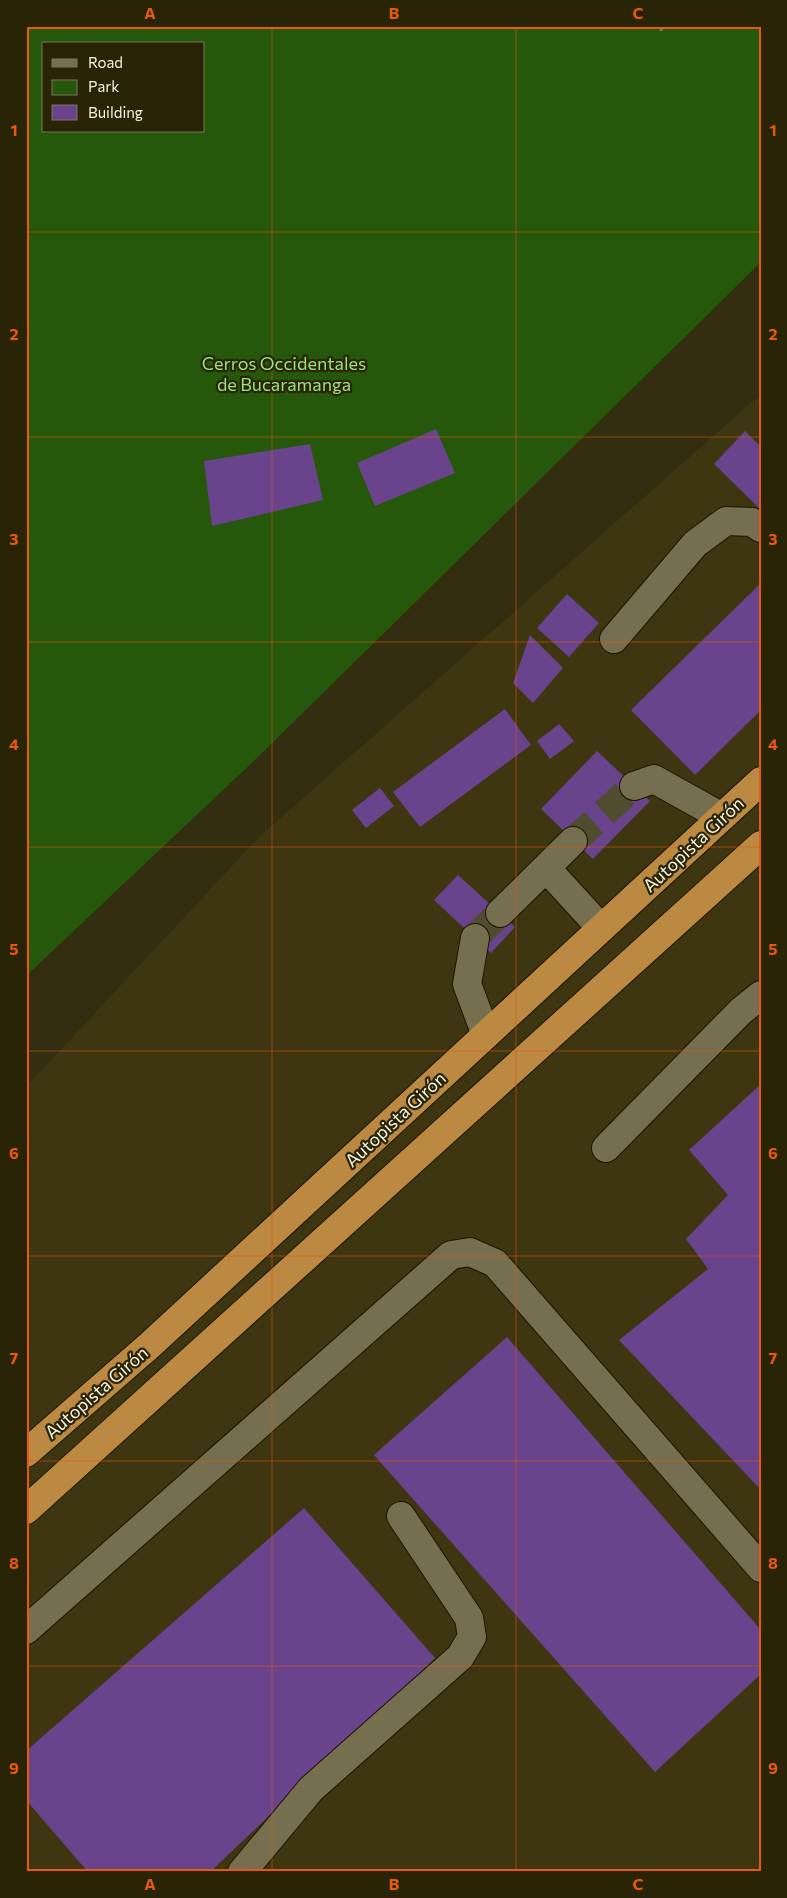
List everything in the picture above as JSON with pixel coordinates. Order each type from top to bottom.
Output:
[{"type":"highway","name":"Autopista Girón","points":[[26,1453],[158,1338],[761,781]]},
{"type":"highway","points":[[26,1510],[761,845]]},
{"type":"lane","points":[[614,639],[695,544],[726,521],[752,522],[761,528]]},
{"type":"lane","points":[[634,786],[654,779],[722,817]]},
{"type":"lane","points":[[500,913],[574,841]]},
{"type":"lane","points":[[546,868],[601,928]]},
{"type":"lane","points":[[475,938],[467,984],[486,1035]]},
{"type":"lane","points":[[606,1148],[741,1011],[761,994]]},
{"type":"lane","points":[[26,1630],[451,1255],[470,1252],[495,1263],[761,1568]]},
{"type":"lane","points":[[242,1872],[311,1789],[460,1657],[472,1637],[469,1618],[400,1516]]},
{"type":"path","points":[[660,26],[662,31]]},
{"type":"shaded area","points":[[761,394],[761,1872],[26,1872],[26,1087],[260,836]]},
{"type":"green space","name":"Cerros Occidentales de Bucaramanga","points":[[26,26],[761,26],[761,262],[258,757],[26,976]]},
{"type":"building","points":[[436,429],[455,473],[375,506],[357,463]]},
{"type":"building","points":[[745,431],[761,447],[761,510],[714,464]]},
{"type":"building","points":[[310,444],[323,500],[212,526],[204,461]]},
{"type":"building","points":[[761,583],[761,710],[695,775],[631,710]]},
{"type":"building","points":[[567,594],[599,623],[569,657],[537,628]]},
{"type":"building","points":[[530,635],[563,668],[533,703],[513,683]]},
{"type":"building","points":[[505,709],[531,745],[420,827],[393,792]]},
{"type":"building","points":[[559,724],[574,741],[550,759],[537,741]]},
{"type":"building","points":[[597,751],[650,801],[593,859],[541,809]]},
{"type":"building","points":[[380,788],[394,806],[366,828],[352,810]]},
{"type":"building","points":[[458,875],[515,927],[491,953],[434,900]]},
{"type":"building","points":[[761,1084],[761,1490],[619,1340],[708,1269],[686,1239],[728,1195],[689,1150]]},
{"type":"building","points":[[507,1337],[761,1630],[761,1674],[655,1772],[374,1455]]},
{"type":"building","points":[[304,1508],[435,1658],[210,1872],[88,1872],[26,1800],[26,1751]]},
{"type":"tunnel","points":[[573,841],[634,786]]},
{"type":"tunnel","points":[[475,938],[500,913]]}]
